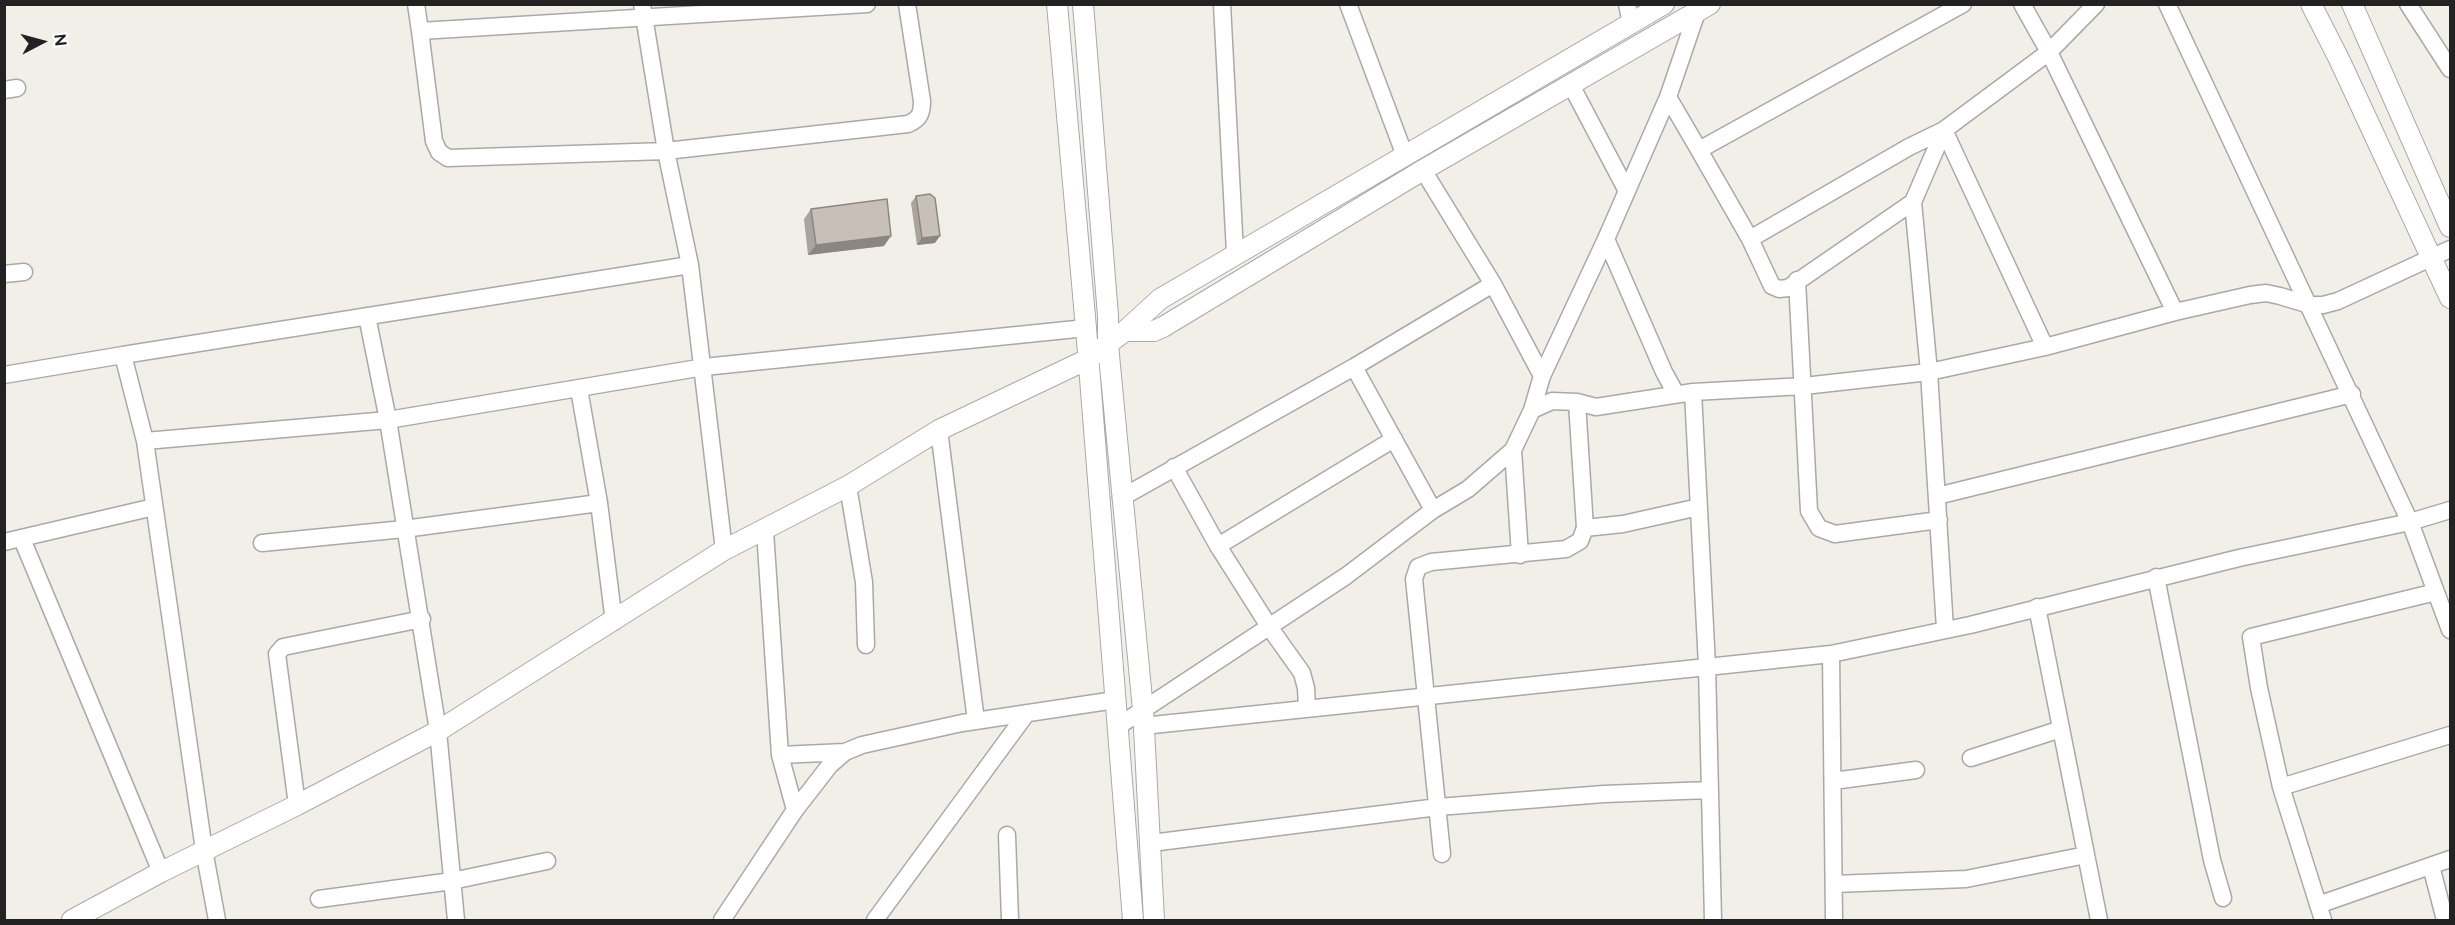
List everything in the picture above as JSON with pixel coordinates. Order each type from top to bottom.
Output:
[{"type":"street","points":[[416,4],[434,141],[439,152],[448,158],[666,151],[908,124],[916,121],[922,112],[922,101],[907,4]]},
{"type":"street","points":[[420,32],[643,12],[867,4]]},
{"type":"street","points":[[1057,4],[1086,328],[1133,921]]},
{"type":"street","points":[[1083,4],[1108,316],[1108,345],[1143,718],[1154,921]]},
{"type":"street","points":[[1222,4],[1235,253]]},
{"type":"street","points":[[1348,4],[1404,156]]},
{"type":"street","points":[[72,921],[161,872],[297,805],[438,731],[614,622],[724,550],[765,531],[848,486],[939,430],[1088,359],[1125,331],[1160,299],[1404,156],[1629,14],[1664,4]]},
{"type":"street","points":[[1699,150],[1963,4]]},
{"type":"street","points":[[2022,4],[2049,52],[2175,312]]},
{"type":"street","points":[[1750,239],[1910,147],[1944,130],[2049,52],[2096,4]]},
{"type":"street","points":[[2167,4],[2352,394],[2410,522],[2449,623]]},
{"type":"street","points":[[2311,4],[2451,298]]},
{"type":"street","points":[[2408,4],[2451,69]]},
{"type":"street","points":[[2352,5],[2451,227]]},
{"type":"street","points":[[1125,331],[1154,331],[1163,327],[1423,170],[1703,7]]},
{"type":"street","points":[[1143,718],[1346,576],[1433,510],[1468,489],[1513,450],[1532,410],[1542,376],[1606,239],[1668,97],[1703,7]]},
{"type":"street","points":[[643,12],[666,151],[690,265],[724,550]]},
{"type":"street","points":[[1571,85],[1627,191]]},
{"type":"street","points":[[1668,97],[1750,239],[1773,286],[1779,289],[1788,288],[1913,202]]},
{"type":"street","points":[[1944,130],[1913,202],[1929,372],[1945,629]]},
{"type":"street","points":[[1944,130],[2045,347]]},
{"type":"street","points":[[1423,170],[1493,284],[1542,376]]},
{"type":"street","points":[[1606,239],[1664,372],[1684,393],[1699,507],[1707,666],[1713,921]]},
{"type":"street","points":[[1532,410],[1552,401],[1577,402],[1596,407],[1684,393],[1804,386],[1929,372],[2045,347],[2175,312],[2266,293],[2310,305],[2323,305],[2338,301],[2451,249]]},
{"type":"street","points":[[4,375],[690,265]]},
{"type":"street","points":[[4,274],[24,272]]},
{"type":"street","points":[[1797,280],[1809,511],[1819,528],[1835,534],[1939,520]]},
{"type":"street","points":[[1121,498],[1354,367],[1493,284]]},
{"type":"street","points":[[367,316],[388,420],[404,529],[422,619],[438,731],[456,921]]},
{"type":"street","points":[[145,441],[388,420],[704,368],[1086,328]]},
{"type":"street","points":[[123,355],[145,441],[204,850],[217,921]]},
{"type":"street","points":[[1354,367],[1433,510]]},
{"type":"street","points":[[579,389],[599,503],[614,622]]},
{"type":"street","points":[[1937,496],[2352,394]]},
{"type":"street","points":[[1442,854],[1414,579],[1418,567],[1431,562],[1566,549],[1580,541],[1585,528],[1577,402]]},
{"type":"street","points":[[939,430],[976,721]]},
{"type":"street","points":[[1218,546],[1394,439]]},
{"type":"street","points":[[1513,450],[1520,555]]},
{"type":"street","points":[[1174,467],[1218,546],[1270,628],[1302,673],[1306,688],[1307,709]]},
{"type":"street","points":[[848,486],[864,582],[866,645]]},
{"type":"street","points":[[262,543],[404,529],[599,503]]},
{"type":"street","points":[[4,542],[154,507]]},
{"type":"street","points":[[1585,528],[1623,524],[1699,507]]},
{"type":"street","points":[[1117,727],[1143,718],[1307,709],[1426,698],[1831,654],[1945,629],[2156,577],[2410,522],[2451,510]]},
{"type":"street","points":[[765,531],[780,756],[795,810]]},
{"type":"street","points":[[22,539],[161,872]]},
{"type":"street","points":[[2156,577],[2212,860],[2223,897]]},
{"type":"street","points":[[2436,592],[2252,638],[2259,688],[2281,787],[2321,913],[2451,859]]},
{"type":"street","points":[[2037,607],[2099,921]]},
{"type":"street","points":[[297,805],[277,654],[283,647],[422,619]]},
{"type":"street","points":[[1831,654],[1834,921]]},
{"type":"street","points":[[722,921],[795,810],[830,765],[845,752],[862,745],[976,721],[1115,700]]},
{"type":"street","points":[[876,921],[1027,714]]},
{"type":"street","points":[[1971,758],[2061,729]]},
{"type":"street","points":[[2281,787],[2451,735]]},
{"type":"street","points":[[780,756],[845,752]]},
{"type":"street","points":[[1833,781],[1916,770]]},
{"type":"street","points":[[1151,843],[1438,807],[1604,794],[1709,790]]},
{"type":"street","points":[[1007,835],[1010,921]]},
{"type":"street","points":[[1834,884],[1966,879],[2086,855]]},
{"type":"street","points":[[320,899],[452,881],[547,861]]},
{"type":"street","points":[[2431,866],[2445,921]]},
{"type":"building","points":[[930,194],[935,198],[940,236],[922,238],[916,196]]},
{"type":"building","points":[[887,199],[891,236],[816,245],[811,209]]}]
